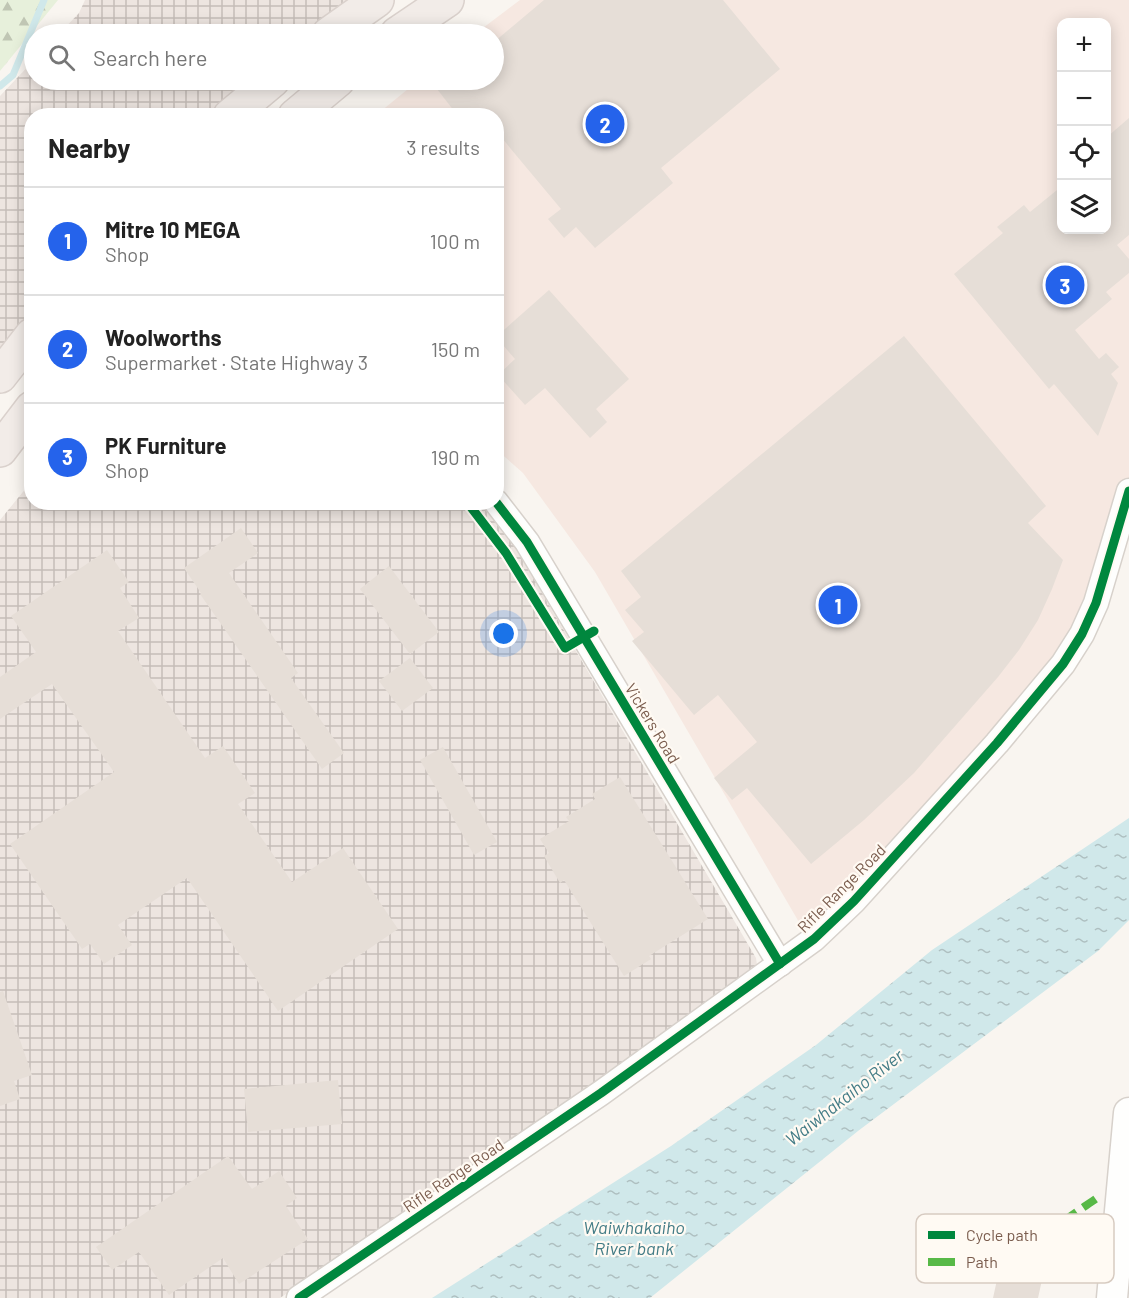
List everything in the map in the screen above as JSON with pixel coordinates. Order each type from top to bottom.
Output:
[{"type":"highway","points":[[343,24],[377,0]]},
{"type":"highway","points":[[412,24],[447,0]]},
{"type":"highway","points":[[240,108],[261,90]]},
{"type":"highway","points":[[305,108],[326,90]]},
{"type":"highway","points":[[333,108],[349,90]]},
{"type":"highway","points":[[0,376],[24,345]]},
{"type":"highway","points":[[0,450],[24,418]]},
{"type":"street","name":"Rifle Range Road","points":[[299,1298],[601,1093],[814,939],[854,901],[997,743],[1063,664],[1082,634],[1096,603],[1129,491]]},
{"type":"street","name":"Vickers Road","points":[[501,510],[526,542],[780,964]]},
{"type":"street","points":[[1114,1276],[1129,1113]]},
{"type":"street","points":[[1112,1298],[1113,1283]]},
{"type":"shaded area","points":[[85,0],[355,0],[326,24],[69,24],[79,13]]},
{"type":"shaded area","points":[[520,0],[1129,0],[1129,491],[1065,653],[898,854],[803,929],[595,572],[523,473],[504,456],[504,108],[385,108],[407,90],[504,90],[504,24],[488,24]]},
{"type":"shaded area","points":[[24,71],[24,90],[250,90],[230,108],[24,108],[24,333],[0,362],[0,96]]},
{"type":"shaded area","points":[[24,491],[24,510],[486,510],[515,547],[756,958],[759,980],[280,1298],[0,1298],[0,520]]},
{"type":"green space","points":[[0,0],[58,0],[38,24],[24,24],[24,42],[0,71]]},
{"type":"water","name":"Waiwhakaiho River bank","points":[[1129,818],[1129,920],[1098,951],[858,1131],[650,1298],[432,1298],[671,1146],[816,1045],[932,950]]},
{"type":"building","points":[[544,0],[723,0],[780,69],[661,168],[673,183],[595,248],[576,227],[564,238],[548,219],[561,209],[504,141],[504,108],[452,108],[438,90],[504,90],[504,34]]},
{"type":"building","points":[[1129,118],[1129,235],[1117,245],[1129,259],[1129,273],[1106,292],[1112,299],[1075,330],[1099,359],[1106,353],[1119,367],[1111,374],[1118,383],[1098,436],[1054,384],[1049,389],[954,274],[1003,233],[997,227],[1024,205],[1030,212],[1057,190],[1057,234],[1111,234],[1111,134]]},
{"type":"building","points":[[549,290],[629,379],[596,409],[607,422],[590,438],[545,388],[525,405],[504,382],[504,369],[515,359],[504,346],[504,330]]},
{"type":"building","points":[[904,336],[1046,506],[1028,523],[1063,560],[1038,620],[998,677],[914,773],[864,820],[811,864],[747,788],[732,800],[714,778],[757,742],[718,695],[694,715],[632,641],[644,632],[625,610],[641,597],[621,571]]},
{"type":"building","points":[[241,528],[258,553],[229,573],[298,673],[291,678],[344,753],[322,769],[184,568]]},
{"type":"building","points":[[107,550],[129,582],[120,588],[139,618],[118,631],[205,758],[223,746],[255,793],[238,804],[292,882],[343,848],[398,929],[278,1011],[187,878],[118,925],[132,945],[104,964],[90,944],[82,949],[10,844],[114,772],[52,684],[0,719],[0,677],[36,652],[11,616]]},
{"type":"building","points":[[389,566],[439,632],[410,654],[360,589]]},
{"type":"building","points":[[410,658],[433,688],[402,711],[379,681]]},
{"type":"building","points":[[443,747],[497,842],[474,855],[420,760]]},
{"type":"building","points":[[620,777],[708,919],[649,956],[651,959],[624,976],[564,880],[560,883],[544,856],[549,853],[540,839],[569,821],[566,817],[595,799],[592,794]]},
{"type":"building","points":[[3,991],[32,1075],[14,1081],[20,1099],[0,1106],[0,992]]},
{"type":"building","points":[[338,1080],[342,1124],[248,1132],[244,1089]]},
{"type":"building","points":[[228,1156],[252,1189],[279,1171],[297,1198],[286,1206],[308,1239],[239,1284],[223,1258],[169,1295],[139,1252],[112,1270],[96,1247]]},
{"type":"building","points":[[996,1283],[1041,1283],[1038,1298],[993,1298]]},
{"type":"waterway","points":[[34,24],[44,0]]},
{"type":"waterway","points":[[0,86],[13,75],[24,48]]},
{"type":"marked path","points":[[1073,1214],[1100,1196]]},
{"type":"cycle path","points":[[299,1298],[601,1093],[814,939],[854,901],[997,743],[1063,664],[1082,634],[1096,603],[1129,491]]},
{"type":"cycle path","points":[[473,510],[506,553],[565,648],[594,631]]},
{"type":"cycle path","points":[[502,510],[527,542],[780,964]]},
{"type":"place","name":"Woolworths","points":[[605,124]]},
{"type":"place","name":"PK Furniture","points":[[1065,285]]},
{"type":"place","name":"Mitre 10 MEGA","points":[[838,605]]},
{"type":"water label","name":"Waiwhakaiho River","points":[[844,1097]]}]
